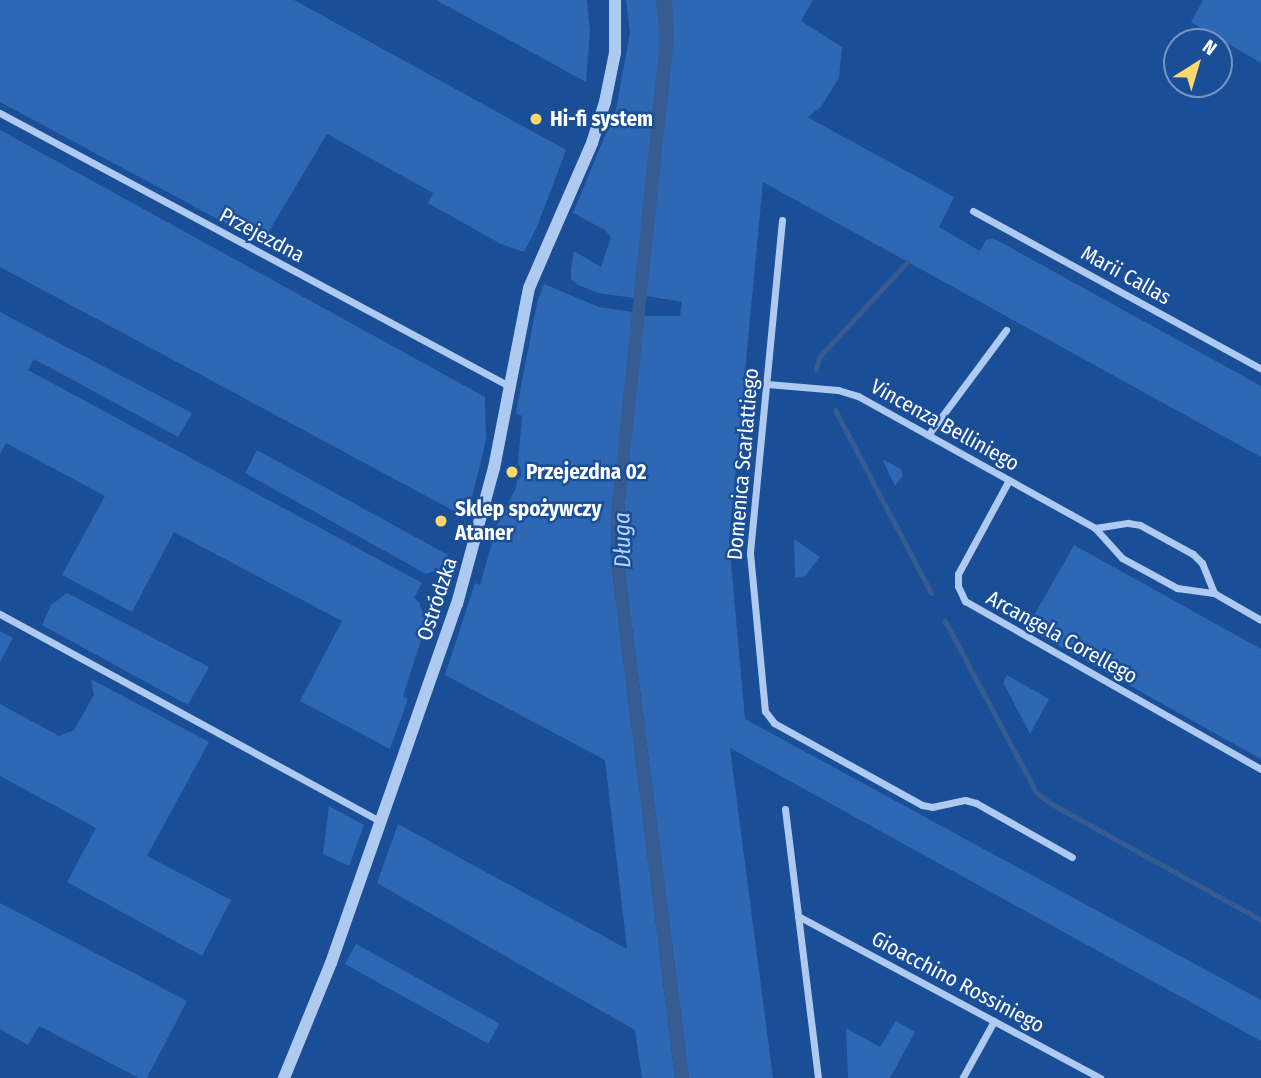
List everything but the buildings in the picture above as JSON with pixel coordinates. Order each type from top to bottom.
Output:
[{"type":"street","name":"Ostródzka","points":[[284,1078],[320,992],[382,822],[471,556],[496,455],[529,288],[600,122],[615,53],[615,0]]},
{"type":"street","name":"Przejezdna","points":[[0,113],[509,386]]},
{"type":"street","name":"Marii Callas","points":[[973,211],[1261,369]]},
{"type":"street","name":"Domenica Scarlattiego","points":[[782,220],[750,553],[765,710],[774,723],[922,805],[932,807],[965,800],[975,803],[1072,857]]},
{"type":"street","points":[[928,435],[1006,330]]},
{"type":"street","name":"Vincenza Belliniego","points":[[767,384],[848,392],[1096,528],[1122,558],[1177,588],[1214,593],[1261,620]]},
{"type":"street","name":"Arcangela Corellego","points":[[1009,480],[958,574],[958,586],[965,601],[1261,769]]},
{"type":"street","points":[[1096,528],[1128,523],[1140,525],[1193,554],[1202,563],[1214,593]]},
{"type":"street","points":[[0,614],[382,822]]},
{"type":"street","points":[[785,809],[818,1078]]},
{"type":"street","name":"Gioacchino Rossiniego","points":[[798,916],[1100,1078]]},
{"type":"street","points":[[964,1077],[994,1021]]},
{"type":"shaded area","points":[[0,0],[294,0],[566,150],[537,227],[524,252],[501,244],[428,203],[433,193],[327,134],[262,243],[0,102]]},
{"type":"shaded area","points":[[436,0],[587,0],[590,31],[586,82]]},
{"type":"shaded area","points":[[626,0],[656,0],[660,40],[634,298],[598,293],[578,285],[571,279],[574,251],[601,267],[611,238],[605,230],[573,213],[616,109],[630,33]]},
{"type":"shaded area","points":[[672,0],[813,0],[801,21],[842,47],[839,78],[821,107],[807,117],[954,197],[939,227],[980,251],[986,240],[993,238],[1261,386],[1261,457],[763,182],[729,540],[745,719],[1261,1000],[1261,1041],[730,748],[773,1078],[689,1078],[625,572],[625,502],[644,316],[680,316],[682,302],[646,296],[671,64]]},
{"type":"shaded area","points":[[1203,0],[1261,0],[1261,63],[1233,47],[1233,28],[1201,28],[1191,22]]},
{"type":"shaded area","points":[[0,130],[485,397],[486,440],[467,518],[0,267]]},
{"type":"shaded area","points":[[544,284],[599,307],[633,312],[611,516],[612,569],[675,1078],[642,1078],[635,1030],[377,883],[398,824],[627,949],[605,760],[445,675],[475,583],[480,585],[497,525],[516,488],[522,416],[516,413],[537,303]]},
{"type":"shaded area","points":[[0,312],[192,413],[178,437],[34,359],[28,370],[422,583],[414,598],[419,602],[427,622],[403,696],[408,699],[390,749],[300,701],[342,621],[174,532],[132,612],[62,575],[105,496],[6,443],[0,454]]},
{"type":"shaded area","points":[[257,450],[448,555],[443,568],[426,574],[245,473]]},
{"type":"shaded area","points":[[882,459],[901,469],[903,475],[895,486]]},
{"type":"shaded area","points":[[794,539],[820,557],[805,576],[795,578]]},
{"type":"shaded area","points":[[1074,545],[1261,649],[1261,759],[1027,628]]},
{"type":"shaded area","points":[[67,593],[209,667],[188,705],[42,625],[51,605]]},
{"type":"shaded area","points":[[0,631],[13,638],[0,662]]},
{"type":"shaded area","points":[[1007,675],[1049,699],[1030,734],[1003,682]]},
{"type":"shaded area","points":[[91,679],[209,742],[147,856],[231,900],[202,956],[67,882],[96,828],[0,776],[0,704],[59,736],[74,730],[94,695]]},
{"type":"shaded area","points":[[329,806],[364,825],[349,866],[323,854]]},
{"type":"shaded area","points":[[0,903],[187,1001],[147,1078],[139,1078],[39,1026],[28,1045],[0,1029]]},
{"type":"shaded area","points":[[356,944],[499,1024],[488,1044],[345,964]]},
{"type":"shaded area","points":[[896,1021],[915,1032],[890,1078],[848,1078],[846,1028],[880,1047]]},
{"type":"water","name":"Długa","points":[[656,0],[672,0],[674,37],[625,502],[625,572],[689,1078],[675,1078],[612,569],[611,516],[660,40]]},
{"type":"waterway","points":[[816,369],[820,356],[907,262]]},
{"type":"waterway","points":[[835,410],[931,593]]},
{"type":"waterway","points":[[945,621],[1036,792],[1050,803],[1261,920]]},
{"type":"place","name":"Hi-fi system","points":[[536,119]]},
{"type":"place","name":"Przejezdna 02","points":[[512,472]]},
{"type":"place","name":"Sklep spożywczy Ataner","points":[[441,521]]}]
